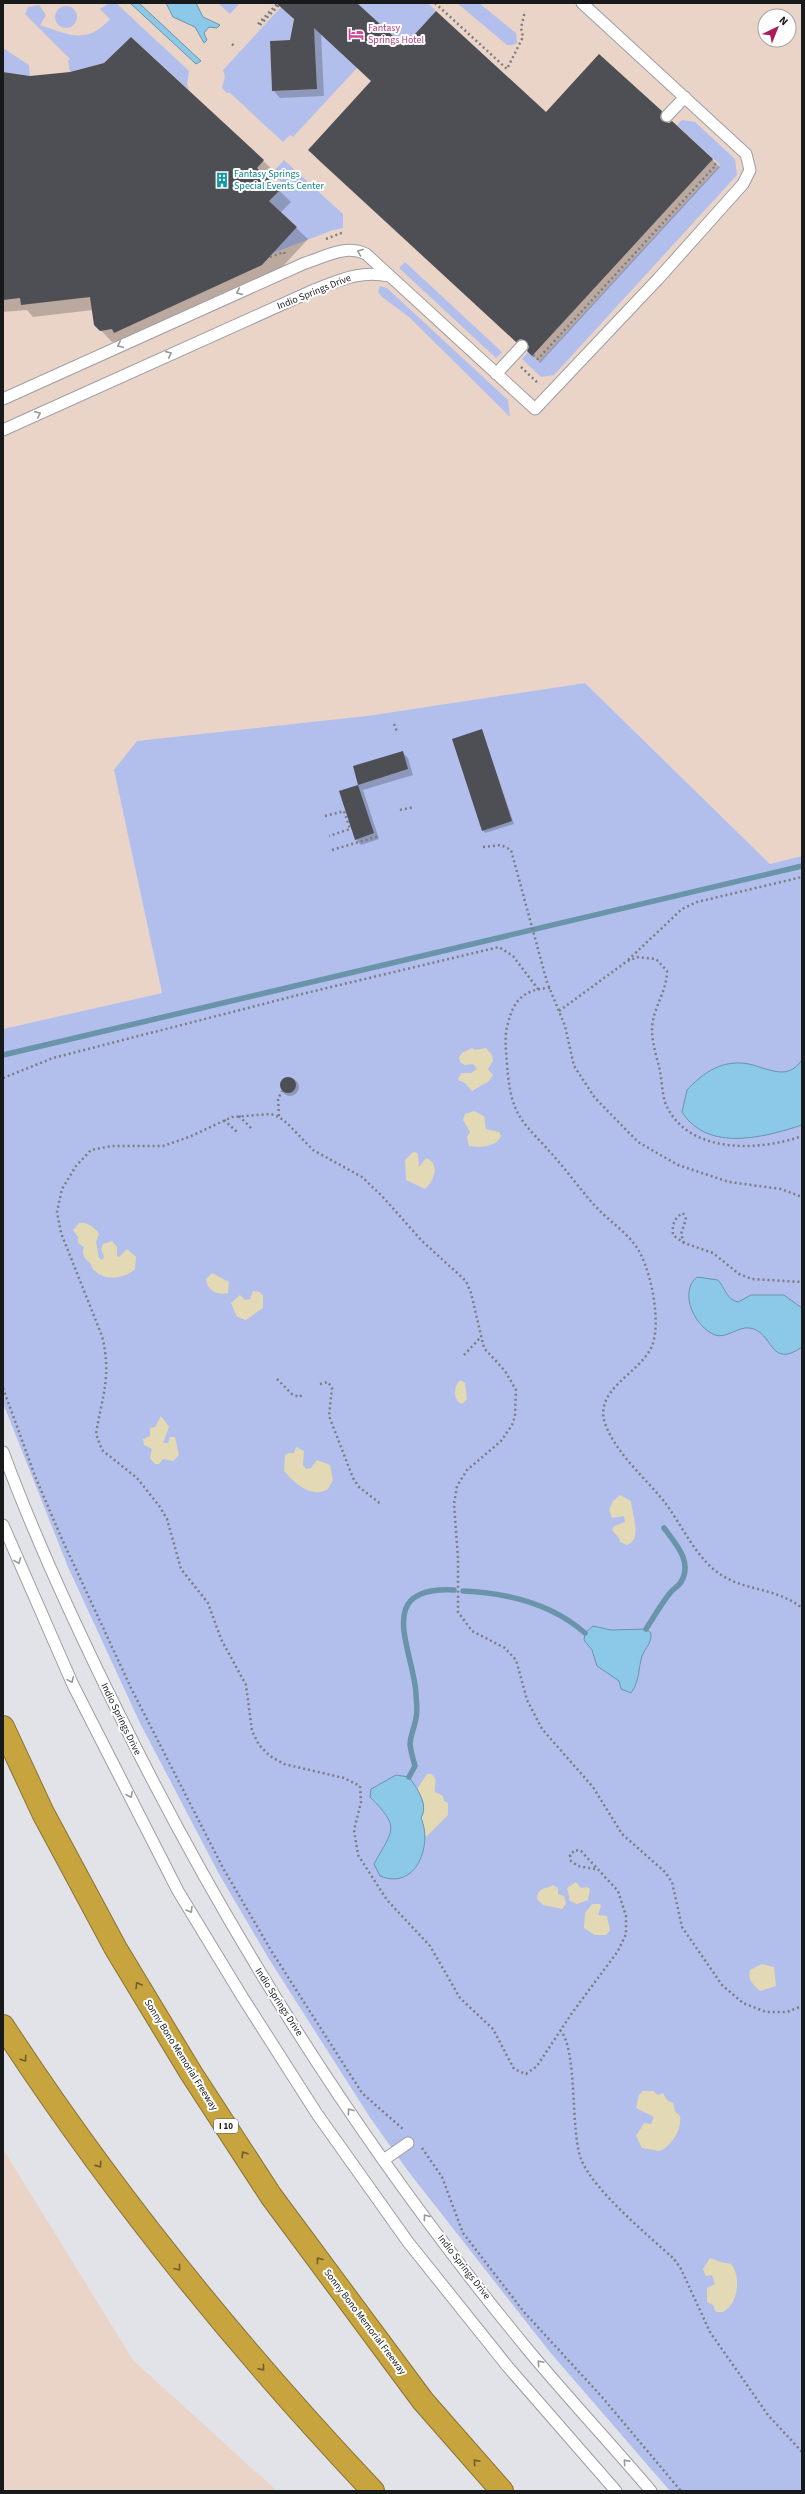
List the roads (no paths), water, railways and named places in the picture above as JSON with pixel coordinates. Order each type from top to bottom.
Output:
[{"type":"highway","name":"Sonny Bono Memorial Freeway","points":[[3,1727],[43,1813],[116,1949],[225,2125],[272,2196],[423,2401],[502,2491]]},
{"type":"highway","points":[[3,2026],[106,2175],[184,2276],[257,2363],[373,2491]]},
{"type":"lane","points":[[3,399],[304,263],[346,249],[356,250],[366,254],[535,409],[658,279],[743,184],[750,170],[746,154],[582,3]]},
{"type":"lane","points":[[667,116],[685,97]]},
{"type":"lane","name":"Indio Springs Drive","points":[[3,430],[314,290],[357,274],[373,273],[390,276]]},
{"type":"lane","points":[[496,374],[522,346]]},
{"type":"lane","name":"Indio Springs Drive","points":[[3,1452],[44,1556],[98,1673],[141,1759],[205,1879],[266,1984],[343,2101],[432,2226],[529,2350],[651,2491]]},
{"type":"lane","points":[[3,1525],[80,1699],[178,1890],[243,1998],[318,2114],[408,2242],[508,2367],[616,2491]]},
{"type":"lane","points":[[385,2159],[412,2140]]},
{"type":"waterway","points":[[3,1055],[802,866]]},
{"type":"waterway","points":[[646,1629],[667,1597],[680,1584],[684,1575],[685,1567],[682,1554],[664,1528]]},
{"type":"waterway","points":[[409,1777],[415,1766],[410,1745],[417,1709],[416,1693],[405,1640],[404,1624],[406,1609],[413,1598],[429,1591],[454,1590]]},
{"type":"waterway","points":[[463,1591],[512,1597],[543,1607],[558,1614],[585,1633]]},
{"type":"place","name":"Fantasy Springs Hotel","points":[[356,34]]},
{"type":"place","name":"Fantasy Springs Special Events Center","points":[[222,180]]}]
